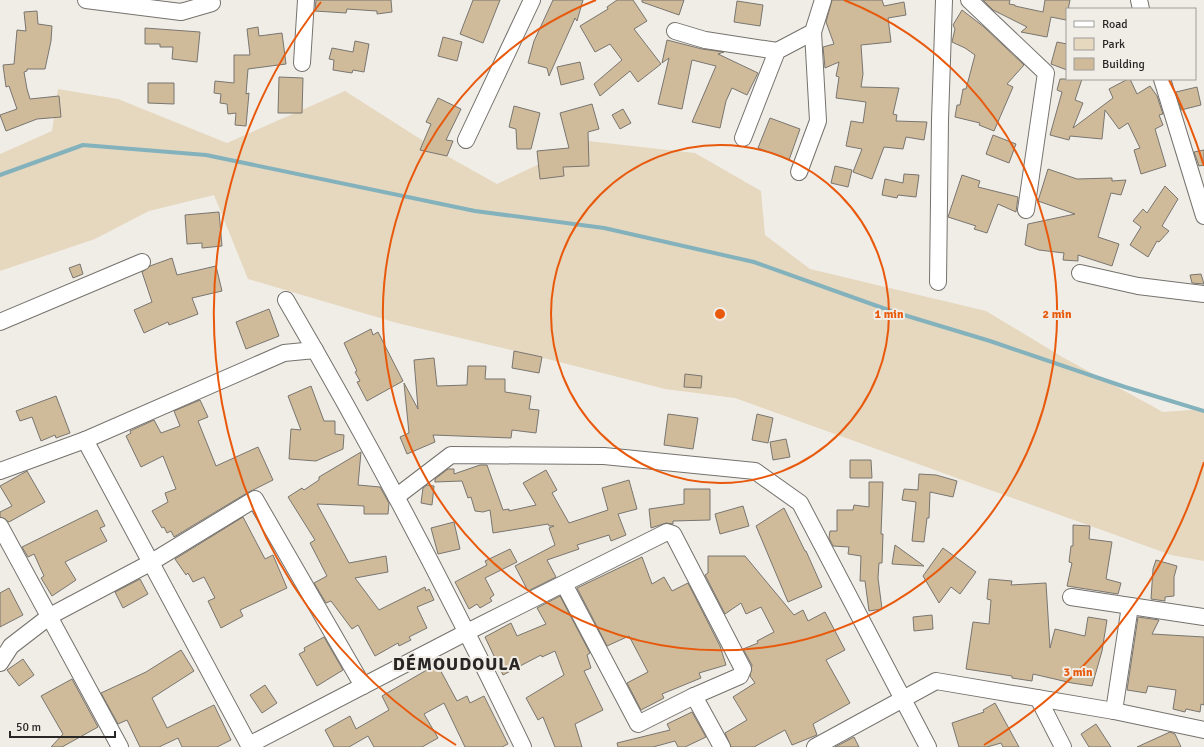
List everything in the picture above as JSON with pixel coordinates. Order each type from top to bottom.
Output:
[{"type":"street","points":[[86,0],[181,12],[212,3]]},
{"type":"street","points":[[302,63],[306,0]]},
{"type":"street","points":[[466,140],[532,0]]},
{"type":"street","points":[[799,172],[818,121],[813,32],[823,0]]},
{"type":"street","points":[[938,282],[940,120],[944,0]]},
{"type":"street","points":[[969,0],[1046,73],[1026,210]]},
{"type":"street","points":[[675,31],[705,40],[777,51],[813,32]]},
{"type":"street","points":[[743,138],[777,51]]},
{"type":"street","points":[[1162,80],[1204,216]]},
{"type":"street","points":[[0,322],[142,262]]},
{"type":"street","points":[[1080,273],[1138,286],[1204,294]]},
{"type":"street","points":[[286,300],[396,497],[467,632],[523,747]]},
{"type":"street","points":[[0,472],[85,440],[284,352],[315,350]]},
{"type":"street","points":[[85,440],[249,746],[467,632],[667,532],[673,534],[743,669],[740,676],[694,696],[640,724],[636,723],[564,584]]},
{"type":"street","points":[[396,497],[451,455],[604,456],[755,471],[800,503],[928,747]]},
{"type":"street","points":[[0,663],[11,646],[50,616],[150,563],[255,499],[363,686]]},
{"type":"street","points":[[0,526],[120,747]]},
{"type":"street","points":[[1071,596],[1204,618]]},
{"type":"street","points":[[1114,711],[1130,606]]},
{"type":"street","points":[[815,747],[936,681],[1114,711],[1204,730]]},
{"type":"street","points":[[694,696],[722,747]]},
{"type":"street","points":[[1038,698],[1063,747]]},
{"type":"green space","points":[[58,89],[118,99],[227,143],[345,91],[447,156],[497,184],[588,141],[695,153],[761,191],[765,235],[810,269],[986,311],[1064,358],[1163,412],[1204,409],[1204,561],[1171,555],[735,398],[665,389],[532,355],[397,323],[248,279],[214,195],[149,211],[95,239],[0,271],[0,154],[52,131]]},
{"type":"building","points":[[316,0],[391,0],[392,12],[377,14],[377,11],[347,9],[346,13],[315,11]]},
{"type":"building","points":[[473,0],[500,0],[483,43],[460,34]]},
{"type":"building","points":[[553,0],[583,0],[577,21],[575,18],[549,76],[547,68],[528,63],[534,41]]},
{"type":"building","points":[[617,0],[633,0],[647,21],[634,29],[661,64],[638,82],[630,71],[600,96],[594,84],[622,60],[610,44],[595,52],[580,26],[608,9],[607,7]]},
{"type":"building","points":[[642,0],[684,0],[679,15],[642,2]]},
{"type":"building","points":[[832,0],[882,0],[884,6],[904,2],[906,15],[888,18],[891,42],[861,45],[863,74],[861,87],[899,88],[893,114],[897,115],[896,121],[927,122],[924,140],[906,137],[903,149],[884,147],[872,179],[853,172],[862,149],[846,146],[851,121],[863,123],[866,102],[836,98],[839,77],[836,76],[839,62],[825,68],[823,47],[834,44],[826,22]]},
{"type":"building","points":[[983,0],[1010,0],[1009,4],[1043,12],[1045,0],[1070,0],[1068,8],[1066,8],[1066,20],[1051,17],[1047,37],[1021,32],[1027,27],[993,10]]},
{"type":"building","points":[[737,1],[763,5],[760,26],[734,22]]},
{"type":"building","points":[[962,10],[984,27],[1024,65],[1007,84],[1013,87],[994,131],[979,125],[980,123],[955,117],[957,105],[960,105],[963,89],[966,89],[975,55],[952,42],[955,29],[953,25]]},
{"type":"building","points":[[37,11],[38,24],[52,26],[51,41],[45,69],[27,69],[27,71],[24,72],[27,89],[30,99],[59,96],[61,117],[37,119],[6,131],[0,115],[17,109],[9,86],[6,87],[3,65],[14,64],[17,30],[26,31],[24,12]]},
{"type":"building","points":[[258,27],[259,36],[282,33],[286,64],[248,69],[246,94],[249,93],[246,126],[235,125],[236,113],[228,114],[227,104],[220,103],[221,94],[214,93],[215,81],[234,83],[234,55],[250,55],[247,29]]},
{"type":"building","points":[[145,28],[200,32],[197,62],[172,59],[173,47],[160,47],[160,44],[145,44]]},
{"type":"building","points":[[443,37],[462,42],[457,61],[438,56]]},
{"type":"building","points":[[667,40],[702,49],[724,52],[718,54],[758,73],[747,95],[732,88],[726,101],[720,128],[692,122],[716,66],[692,60],[682,109],[658,104],[669,58],[662,63]]},
{"type":"building","points":[[355,41],[369,44],[364,72],[353,70],[352,73],[333,70],[334,60],[329,59],[332,48],[353,52]]},
{"type":"building","points":[[1057,42],[1066,44],[1066,70],[1051,64]]},
{"type":"building","points":[[580,62],[584,79],[561,85],[557,67]]},
{"type":"building","points":[[279,77],[303,78],[302,113],[278,113]]},
{"type":"building","points":[[1060,79],[1082,80],[1075,100],[1083,103],[1073,128],[1113,98],[1109,89],[1126,80],[1130,80],[1137,94],[1150,86],[1157,96],[1163,114],[1159,115],[1163,125],[1155,129],[1166,166],[1141,174],[1134,150],[1140,148],[1128,123],[1119,129],[1105,110],[1102,139],[1070,136],[1069,140],[1050,135],[1062,92],[1057,90]]},
{"type":"building","points":[[148,83],[174,83],[174,104],[148,103]]},
{"type":"building","points":[[1197,87],[1201,105],[1181,110],[1176,92]]},
{"type":"building","points":[[438,98],[461,109],[446,140],[453,141],[447,156],[420,150],[431,124],[426,122]]},
{"type":"building","points":[[592,104],[599,129],[588,132],[589,166],[563,167],[564,176],[540,179],[537,151],[569,148],[560,113]]},
{"type":"building","points":[[514,106],[540,113],[531,149],[517,149],[516,129],[509,127]]},
{"type":"building","points":[[623,109],[631,123],[620,129],[612,115]]},
{"type":"building","points":[[770,118],[800,129],[789,160],[758,148]]},
{"type":"building","points":[[993,135],[1016,144],[1009,163],[986,154]]},
{"type":"building","points":[[1204,150],[1204,165],[1199,166],[1194,152]]},
{"type":"building","points":[[835,166],[852,170],[848,187],[831,183]]},
{"type":"building","points":[[1048,169],[1077,179],[1112,178],[1112,181],[1126,180],[1121,195],[1111,193],[1098,237],[1119,244],[1112,266],[1078,255],[1078,261],[1063,260],[1064,253],[1039,250],[1025,245],[1028,224],[1075,214],[1038,201]]},
{"type":"building","points":[[904,174],[919,175],[916,197],[898,195],[897,198],[882,195],[885,179],[903,183]]},
{"type":"building","points":[[962,175],[980,181],[978,187],[1018,197],[1016,212],[998,204],[987,233],[974,229],[976,226],[948,217]]},
{"type":"building","points":[[1165,186],[1178,199],[1162,226],[1169,231],[1159,242],[1157,241],[1148,257],[1130,245],[1141,227],[1133,221],[1143,209],[1147,213]]},
{"type":"building","points":[[219,212],[222,246],[202,248],[202,243],[187,244],[185,215]]},
{"type":"building","points":[[172,258],[177,275],[216,266],[222,291],[192,298],[198,314],[169,325],[168,322],[144,333],[134,310],[152,302],[142,272],[150,266]]},
{"type":"building","points":[[80,264],[83,274],[73,278],[69,268]]},
{"type":"building","points":[[1201,274],[1204,284],[1192,283],[1190,275]]},
{"type":"building","points":[[269,309],[279,336],[246,349],[236,322]]},
{"type":"building","points":[[371,329],[373,335],[378,332],[403,381],[367,401],[357,382],[360,381],[355,372],[357,371],[344,343]]},
{"type":"building","points":[[514,351],[542,357],[539,373],[512,368]]},
{"type":"building","points":[[434,358],[437,386],[467,385],[468,366],[486,366],[485,379],[505,379],[505,392],[531,396],[529,409],[539,410],[536,433],[512,430],[511,438],[433,435],[435,442],[407,454],[400,437],[409,433],[404,383],[418,409],[414,360]]},
{"type":"building","points":[[685,374],[702,376],[701,388],[684,387]]},
{"type":"building","points":[[311,386],[324,421],[335,421],[335,434],[344,435],[343,449],[316,461],[289,459],[291,429],[301,430],[288,396]]},
{"type":"building","points":[[56,396],[70,433],[56,438],[55,435],[41,441],[32,417],[20,421],[16,411]]},
{"type":"building","points":[[200,400],[208,417],[198,421],[216,466],[258,447],[273,480],[247,493],[174,537],[171,531],[167,533],[164,527],[162,528],[152,511],[168,502],[165,493],[176,489],[163,456],[141,467],[126,436],[131,433],[130,431],[154,420],[161,433],[180,426],[174,411]]},
{"type":"building","points":[[668,414],[698,418],[693,449],[664,445]]},
{"type":"building","points":[[757,414],[773,418],[768,443],[752,440]]},
{"type":"building","points":[[786,439],[790,457],[773,460],[770,442]]},
{"type":"building","points":[[361,452],[358,485],[380,487],[389,503],[388,514],[364,514],[364,506],[317,504],[349,563],[386,556],[388,572],[355,578],[379,610],[425,587],[426,591],[429,589],[434,600],[417,607],[427,628],[409,637],[411,640],[399,646],[398,643],[375,656],[358,625],[352,629],[331,601],[326,603],[314,583],[327,576],[310,543],[315,540],[288,497],[302,488],[304,490],[319,480],[319,477]]},
{"type":"building","points":[[850,460],[871,460],[872,478],[850,478]]},
{"type":"building","points":[[480,465],[487,465],[503,510],[509,509],[509,511],[536,505],[523,483],[546,470],[557,490],[552,493],[569,523],[608,510],[602,488],[629,480],[637,509],[618,514],[626,535],[611,541],[609,535],[577,545],[579,549],[547,560],[556,577],[528,591],[515,566],[555,545],[549,528],[554,526],[549,526],[548,524],[493,533],[490,510],[483,512],[475,511],[471,497],[468,498],[462,481],[435,482],[435,479],[448,469],[454,469],[454,474]]},
{"type":"building","points":[[27,471],[45,502],[9,522],[0,517],[0,512],[12,506],[0,486]]},
{"type":"building","points":[[919,474],[936,475],[957,481],[953,497],[930,492],[929,518],[927,518],[924,542],[912,541],[916,502],[902,500],[904,489],[918,490]]},
{"type":"building","points":[[869,482],[883,482],[881,534],[883,534],[882,563],[879,563],[878,578],[882,609],[869,611],[865,581],[860,581],[861,556],[848,554],[849,547],[833,546],[829,538],[830,531],[837,531],[837,510],[853,510],[854,505],[869,507]]},
{"type":"building","points":[[427,485],[434,486],[432,505],[421,503],[423,488]]},
{"type":"building","points":[[684,489],[710,489],[710,520],[673,521],[673,524],[666,523],[651,528],[649,509],[684,504]]},
{"type":"building","points":[[743,506],[749,526],[720,534],[715,514]]},
{"type":"building","points":[[784,508],[822,587],[788,602],[756,526]]},
{"type":"building","points":[[97,510],[105,526],[100,528],[107,541],[65,562],[76,580],[52,596],[41,578],[44,576],[34,554],[28,557],[22,547]]},
{"type":"building","points":[[243,517],[265,559],[273,555],[287,588],[240,610],[243,616],[221,628],[208,601],[215,598],[204,577],[193,582],[188,573],[186,575],[175,559]]},
{"type":"building","points":[[454,522],[460,549],[438,554],[431,528]]},
{"type":"building","points":[[1073,525],[1090,526],[1089,539],[1112,542],[1106,579],[1121,583],[1118,594],[1067,586],[1072,563],[1069,562],[1071,546],[1073,546]]},
{"type":"building","points":[[895,545],[924,566],[892,564]]},
{"type":"building","points":[[943,548],[976,572],[960,594],[951,587],[939,603],[923,576]]},
{"type":"building","points":[[510,549],[517,562],[485,578],[494,595],[490,598],[492,601],[480,608],[477,604],[469,609],[455,582],[487,565],[485,561]]},
{"type":"building","points":[[708,556],[745,556],[794,615],[803,610],[808,621],[825,612],[845,650],[826,660],[850,703],[813,724],[817,735],[792,745],[785,730],[754,747],[731,747],[725,733],[747,720],[733,697],[755,683],[750,676],[752,665],[743,649],[758,643],[757,641],[774,632],[761,607],[746,614],[741,603],[725,614],[705,575],[708,573]]},
{"type":"building","points":[[642,557],[652,584],[664,577],[672,591],[688,583],[720,646],[726,665],[699,673],[701,678],[662,694],[664,698],[641,710],[627,683],[648,672],[629,636],[607,646],[577,588]]},
{"type":"building","points":[[1156,560],[1177,566],[1174,577],[1174,596],[1165,597],[1165,601],[1151,599],[1153,569]]},
{"type":"building","points":[[140,579],[148,594],[123,608],[115,592]]},
{"type":"building","points":[[989,579],[1012,581],[1011,585],[1046,583],[1050,648],[1055,629],[1085,636],[1088,617],[1107,620],[1102,651],[1092,686],[1033,674],[1032,681],[1012,678],[1012,676],[966,669],[973,622],[989,624],[991,600],[987,599]]},
{"type":"building","points":[[9,588],[23,615],[0,627],[0,593]]},
{"type":"building","points":[[560,596],[590,653],[587,655],[591,668],[584,671],[603,710],[575,724],[582,747],[555,747],[543,717],[538,720],[526,698],[564,675],[555,651],[542,657],[541,655],[503,675],[485,637],[511,623],[517,636],[546,624],[537,608]]},
{"type":"building","points":[[932,615],[933,629],[914,631],[913,617]]},
{"type":"building","points":[[1138,617],[1159,620],[1152,634],[1204,637],[1204,705],[1201,704],[1200,712],[1186,709],[1185,712],[1173,709],[1176,690],[1148,686],[1146,693],[1127,690]]},
{"type":"building","points":[[324,637],[343,670],[317,686],[299,654],[305,651],[304,648]]},
{"type":"building","points":[[181,650],[194,671],[152,698],[167,728],[214,705],[231,740],[217,747],[182,747],[178,738],[159,747],[140,747],[127,720],[118,724],[101,693],[146,672]]},
{"type":"building","points":[[23,659],[34,675],[19,686],[7,670]]},
{"type":"building","points":[[437,664],[457,701],[467,696],[470,703],[484,696],[508,744],[502,747],[465,747],[444,703],[424,714],[438,738],[422,747],[374,747],[368,736],[349,747],[334,747],[325,730],[350,716],[356,729],[389,710],[382,696]]},
{"type":"building","points":[[72,679],[98,727],[62,747],[51,747],[63,734],[41,696]]},
{"type":"building","points":[[265,685],[277,703],[262,713],[250,695]]},
{"type":"building","points":[[995,703],[1019,747],[1003,747],[1001,743],[987,747],[959,747],[952,723],[984,712],[983,710]]},
{"type":"building","points":[[692,712],[706,737],[685,747],[678,747],[675,741],[653,747],[618,747],[617,743],[670,730],[667,724]]},
{"type":"building","points":[[1096,724],[1111,747],[1089,747],[1081,734]]},
{"type":"building","points":[[1170,732],[1175,734],[1181,747],[1137,747]]},
{"type":"building","points":[[854,737],[859,747],[835,747]]},
{"type":"waterway","points":[[0,175],[83,145],[206,155],[475,211],[604,228],[754,262],[894,312],[990,341],[1125,387],[1204,411]]},
{"type":"district","name":"DÉMOUDOULA","points":[[457,664]]}]
